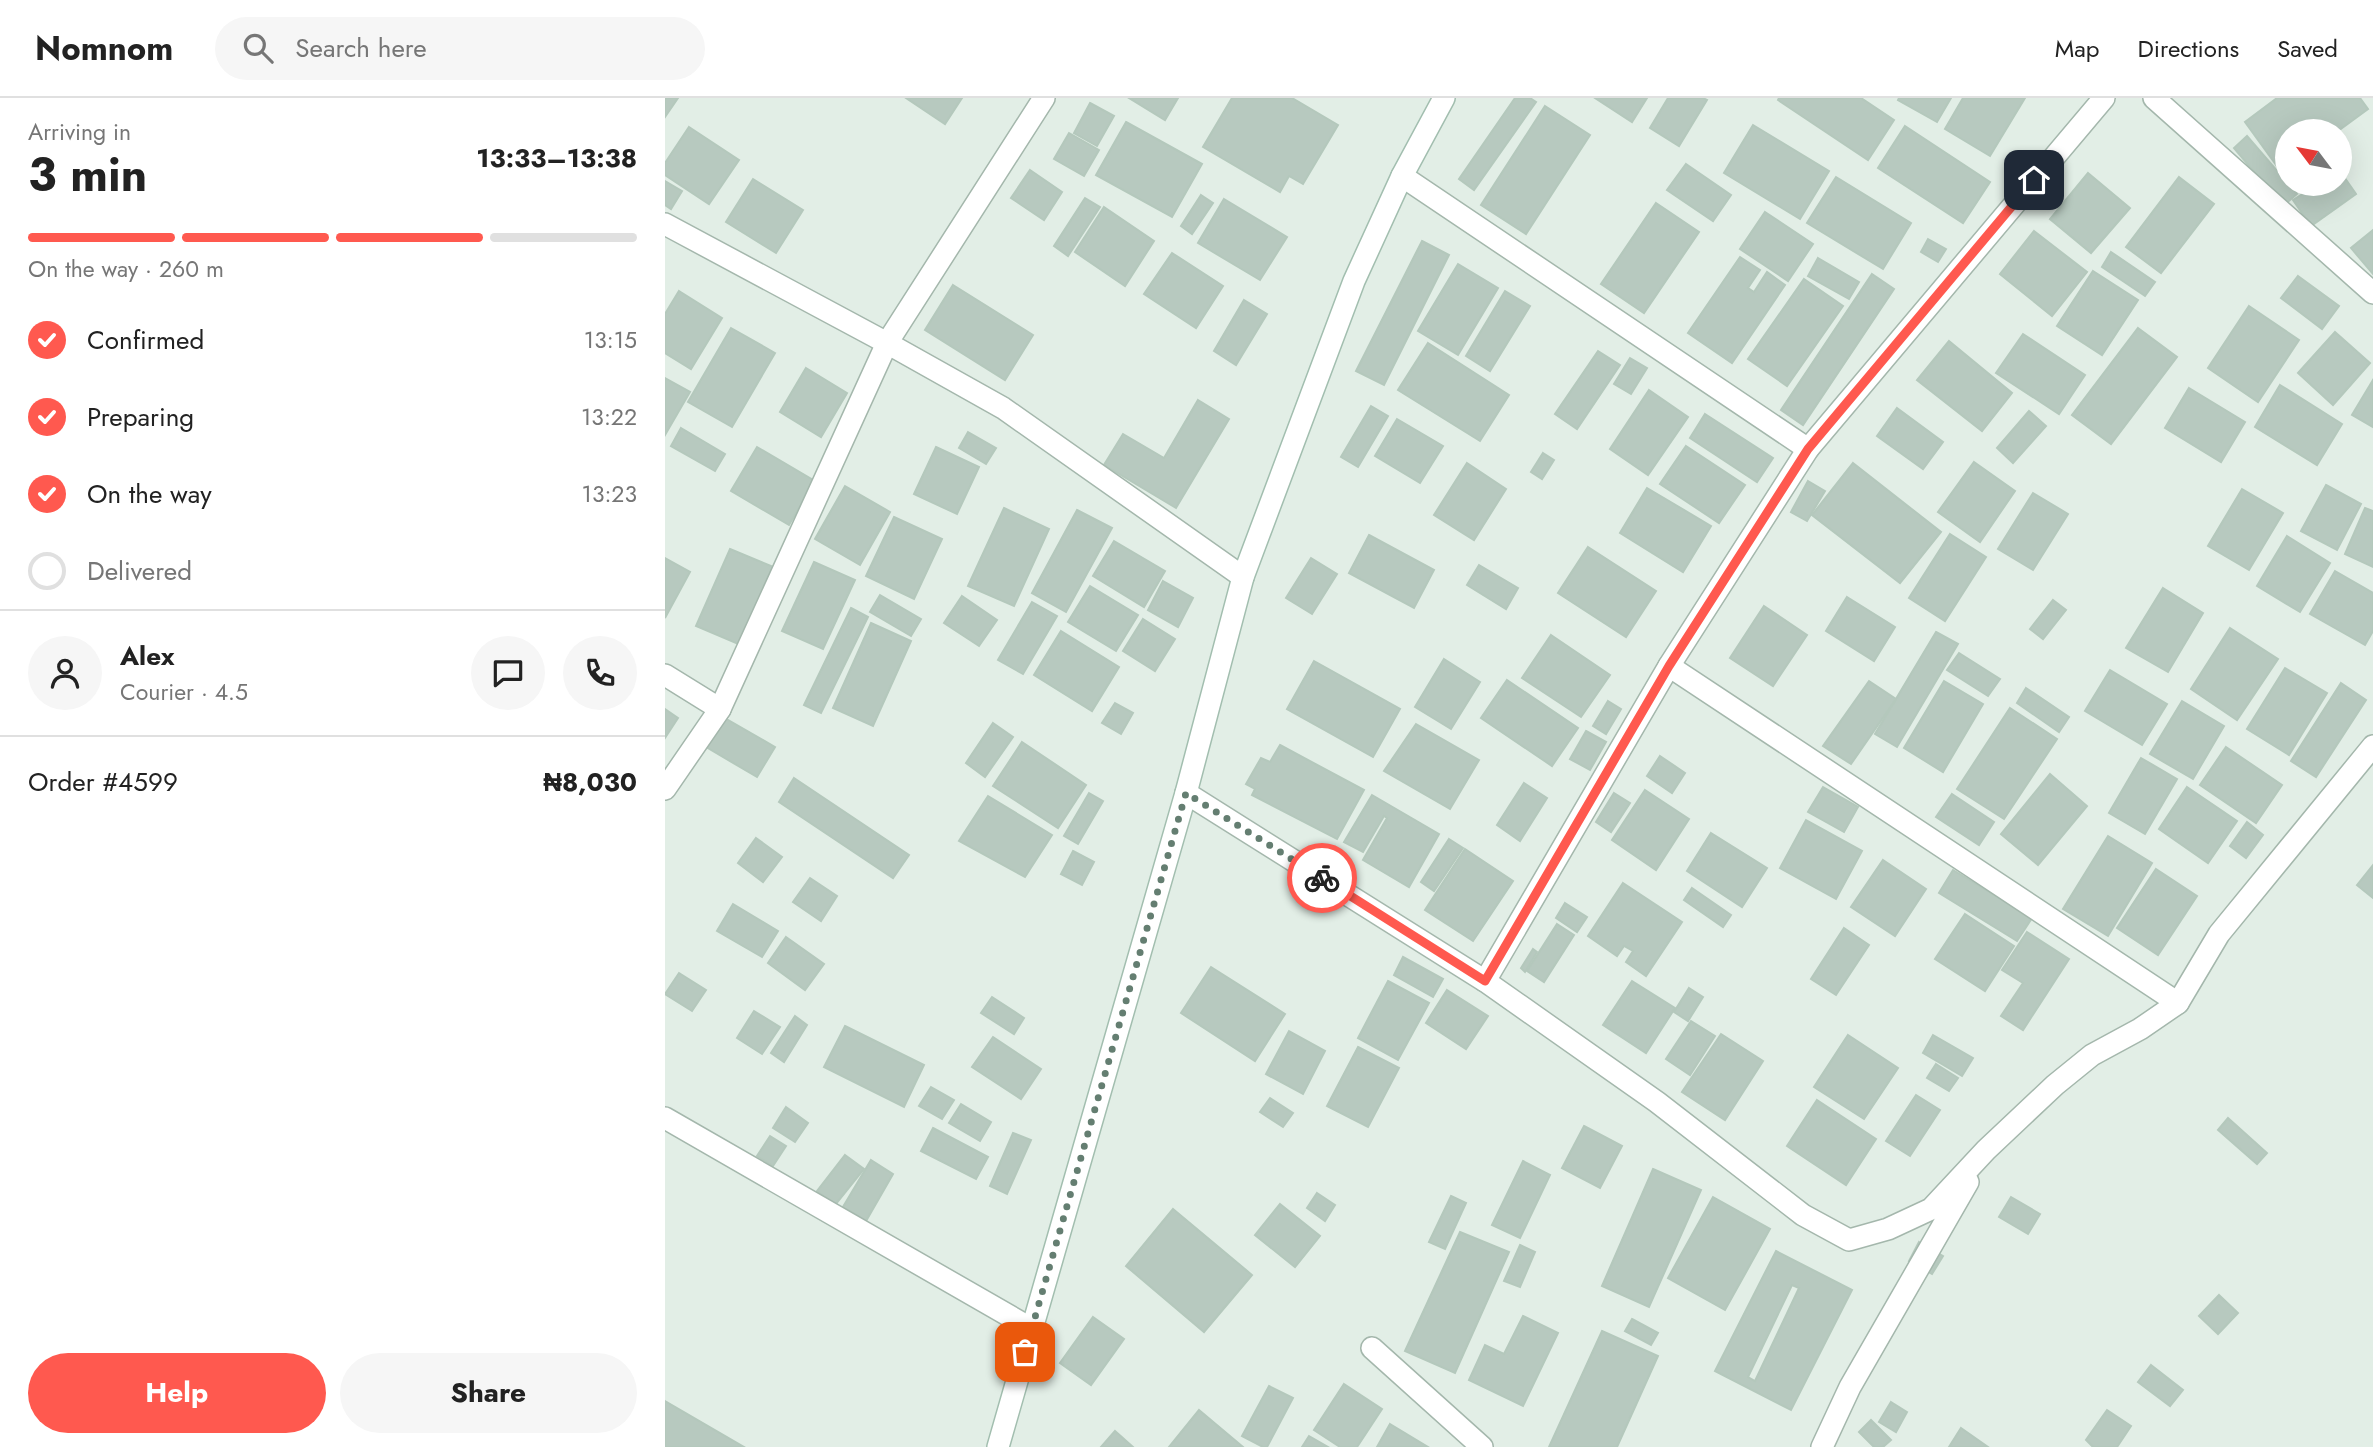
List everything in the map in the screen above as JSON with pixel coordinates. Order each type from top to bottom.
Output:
[{"type":"street","points":[[665,789],[720,709],[887,343],[1044,98]]},
{"type":"street","points":[[998,1447],[1186,793],[1243,577],[1354,281],[1402,176],[1444,98]]},
{"type":"street","points":[[1485,981],[1669,666],[1808,449],[2104,98]]},
{"type":"street","points":[[2154,98],[2373,293]]},
{"type":"street","points":[[1402,176],[1808,449]]},
{"type":"street","points":[[665,224],[1003,408],[1243,577]]},
{"type":"street","points":[[1669,666],[2178,1003]]},
{"type":"street","points":[[665,675],[720,709]]},
{"type":"street","points":[[1186,793],[1485,981],[1657,1102],[1803,1215],[1849,1240],[1888,1229],[1931,1209],[1986,1150],[2055,1085],[2092,1055],[2140,1029],[2178,1003],[2219,934],[2373,746]]},
{"type":"street","points":[[665,1118],[1032,1329]]},
{"type":"street","points":[[1822,1447],[1850,1387],[1986,1150]]},
{"type":"street","points":[[1372,1348],[1482,1447]]},
{"type":"building","points":[[665,98],[678,98],[665,117]]},
{"type":"building","points":[[906,98],[962,98],[945,124]]},
{"type":"building","points":[[1129,98],[1178,98],[1165,120]]},
{"type":"building","points":[[1232,98],[1292,98],[1338,125],[1303,184],[1289,176],[1280,192],[1203,147]]},
{"type":"building","points":[[1515,98],[1530,98],[1536,102],[1474,190],[1459,179]]},
{"type":"building","points":[[1595,98],[1647,98],[1632,122]]},
{"type":"building","points":[[1668,98],[1707,100],[1679,146],[1650,128]]},
{"type":"building","points":[[1861,98],[1894,120],[1868,160],[1778,100]]},
{"type":"building","points":[[1951,98],[1937,122],[1898,100]]},
{"type":"building","points":[[1963,98],[2025,98],[1990,156],[1945,129]]},
{"type":"building","points":[[2277,98],[2360,98],[2368,109],[2352,121],[2275,119],[2275,163],[2245,122]]},
{"type":"building","points":[[1090,103],[1114,116],[1097,146],[1074,133]]},
{"type":"building","points":[[1545,106],[1590,135],[1526,234],[1481,205]]},
{"type":"building","points":[[1126,122],[1202,164],[1172,217],[1096,175]]},
{"type":"building","points":[[1753,125],[1829,171],[1800,219],[1724,173]]},
{"type":"building","points":[[1905,126],[1990,182],[1963,223],[1878,168]]},
{"type":"building","points":[[689,127],[739,160],[709,204],[665,175],[665,163]]},
{"type":"building","points":[[1069,133],[1099,150],[1084,176],[1054,159]]},
{"type":"building","points":[[2247,136],[2275,168],[2275,196],[2295,196],[2283,206],[2234,148]]},
{"type":"building","points":[[1686,164],[1731,195],[1713,221],[1667,190]]},
{"type":"building","points":[[1030,170],[1062,192],[1044,220],[1011,198]]},
{"type":"building","points":[[2088,173],[2130,208],[2091,253],[2050,219]]},
{"type":"building","points":[[1836,177],[1911,223],[1883,269],[1807,223]]},
{"type":"building","points":[[2179,177],[2214,204],[2161,273],[2126,247]]},
{"type":"building","points":[[753,179],[803,210],[776,253],[726,222]]},
{"type":"building","points":[[665,181],[682,191],[671,209],[665,205]]},
{"type":"building","points":[[2352,188],[2356,194],[2311,226],[2293,200],[2299,196],[2352,196]]},
{"type":"building","points":[[1201,195],[1213,203],[1192,234],[1181,226]]},
{"type":"building","points":[[1085,198],[1100,207],[1068,256],[1054,246]]},
{"type":"building","points":[[1224,199],[1287,237],[1260,280],[1198,243]]},
{"type":"building","points":[[1656,203],[1699,232],[1644,313],[1601,284]]},
{"type":"building","points":[[1104,207],[1154,241],[1125,286],[1075,252]]},
{"type":"building","points":[[1765,212],[1813,244],[1788,281],[1740,249]]},
{"type":"building","points":[[2373,230],[2373,274],[2351,248]]},
{"type":"building","points":[[2034,231],[2087,272],[2052,316],[2000,274]]},
{"type":"building","points":[[1928,239],[1946,249],[1938,262],[1921,252]]},
{"type":"building","points":[[1422,241],[1449,255],[1384,385],[1356,371]]},
{"type":"building","points":[[2111,252],[2155,282],[2145,296],[2102,267]]},
{"type":"building","points":[[1172,253],[1223,286],[1196,328],[1144,294]]},
{"type":"building","points":[[1740,257],[1760,270],[1748,288],[1754,292],[1767,272],[1785,285],[1732,363],[1688,333]]},
{"type":"building","points":[[1818,258],[1859,282],[1849,299],[1808,276]]},
{"type":"building","points":[[1458,264],[1498,288],[1458,355],[1418,331]]},
{"type":"building","points":[[2093,271],[2138,300],[2102,355],[2057,326]]},
{"type":"building","points":[[1872,274],[1894,289],[1803,425],[1781,410]]},
{"type":"building","points":[[2298,276],[2339,306],[2322,329],[2281,298]]},
{"type":"building","points":[[1804,279],[1843,306],[1787,386],[1748,359]]},
{"type":"building","points":[[953,285],[1033,335],[1005,380],[925,330]]},
{"type":"building","points":[[679,291],[722,318],[691,369],[665,353],[665,314]]},
{"type":"building","points":[[1505,291],[1530,306],[1490,371],[1466,356]]},
{"type":"building","points":[[1244,300],[1267,314],[1236,365],[1214,351]]},
{"type":"building","points":[[2249,306],[2299,340],[2258,402],[2208,368]]},
{"type":"building","points":[[731,328],[775,353],[732,427],[688,402]]},
{"type":"building","points":[[2138,328],[2177,357],[2111,444],[2072,415]]},
{"type":"building","points":[[2335,332],[2370,363],[2333,405],[2298,373]]},
{"type":"building","points":[[2023,334],[2085,375],[2059,414],[1996,373]]},
{"type":"building","points":[[1949,341],[2012,393],[1982,431],[1917,380]]},
{"type":"building","points":[[1428,343],[1509,395],[1480,441],[1398,390]]},
{"type":"building","points":[[1598,351],[1620,365],[1577,429],[1555,414]]},
{"type":"building","points":[[1630,358],[1647,368],[1631,394],[1614,384]]},
{"type":"building","points":[[806,368],[847,393],[821,437],[780,412]]},
{"type":"building","points":[[665,378],[690,392],[665,435]]},
{"type":"building","points":[[2373,380],[2373,427],[2352,415]]},
{"type":"building","points":[[2280,385],[2342,424],[2317,465],[2255,427]]},
{"type":"building","points":[[2189,388],[2245,422],[2221,462],[2165,428]]},
{"type":"building","points":[[1649,390],[1688,417],[1648,475],[1610,449]]},
{"type":"building","points":[[1198,400],[1229,419],[1176,508],[1104,465],[1123,434],[1164,458]]},
{"type":"building","points":[[1371,406],[1388,416],[1358,467],[1341,457]]},
{"type":"building","points":[[1897,408],[1943,442],[1923,469],[1877,436]]},
{"type":"building","points":[[2029,411],[2046,426],[2013,463],[1997,448]]},
{"type":"building","points":[[1705,414],[1773,458],[1757,482],[1690,438]]},
{"type":"building","points":[[1397,419],[1443,446],[1420,483],[1375,456]]},
{"type":"building","points":[[681,428],[725,454],[715,471],[671,446]]},
{"type":"building","points":[[968,432],[996,448],[986,464],[959,448]]},
{"type":"building","points":[[1686,446],[1745,485],[1719,523],[1660,484]]},
{"type":"building","points":[[757,447],[815,481],[789,525],[731,491]]},
{"type":"building","points":[[936,447],[979,467],[957,514],[914,494]]},
{"type":"building","points":[[1543,453],[1554,460],[1542,479],[1531,472]]},
{"type":"building","points":[[1974,462],[2015,491],[1980,542],[1938,512]]},
{"type":"building","points":[[1467,463],[1506,489],[1474,540],[1434,515]]},
{"type":"building","points":[[1853,463],[1941,532],[1900,583],[1812,515]]},
{"type":"building","points":[[1808,481],[1825,491],[1807,521],[1791,512]]},
{"type":"building","points":[[2326,485],[2361,504],[2337,550],[2301,531]]},
{"type":"building","points":[[845,486],[890,512],[860,565],[815,539]]},
{"type":"building","points":[[1647,488],[1711,526],[1683,572],[1620,533]]},
{"type":"building","points":[[2242,489],[2283,513],[2249,570],[2208,546]]},
{"type":"building","points":[[2033,493],[2068,514],[2033,570],[1998,549]]},
{"type":"building","points":[[1004,508],[1049,529],[1014,606],[968,586]]},
{"type":"building","points":[[2365,508],[2373,511],[2373,567],[2345,554]]},
{"type":"building","points":[[1077,510],[1112,528],[1066,612],[1032,593]]},
{"type":"building","points":[[894,517],[942,539],[914,599],[866,576]]},
{"type":"building","points":[[1950,534],[1986,557],[1945,621],[1909,598]]},
{"type":"building","points":[[1369,535],[1434,570],[1414,608],[1349,573]]},
{"type":"building","points":[[2287,536],[2330,563],[2300,612],[2257,586]]},
{"type":"building","points":[[1114,541],[1165,571],[1144,607],[1093,576]]},
{"type":"building","points":[[1588,547],[1656,591],[1626,637],[1558,593]]},
{"type":"building","points":[[730,549],[776,568],[743,646],[696,626]]},
{"type":"building","points":[[665,558],[690,572],[665,618]]},
{"type":"building","points":[[1311,558],[1337,574],[1312,614],[1286,598]]},
{"type":"building","points":[[814,562],[855,580],[823,649],[782,631]]},
{"type":"building","points":[[1479,565],[1518,588],[1506,609],[1467,585]]},
{"type":"building","points":[[2335,571],[2373,593],[2373,631],[2365,645],[2310,614]]},
{"type":"building","points":[[1163,581],[1193,598],[1178,627],[1148,610]]},
{"type":"building","points":[[1090,586],[1138,615],[1116,651],[1068,622]]},
{"type":"building","points":[[2163,588],[2203,613],[2168,672],[2126,648]]},
{"type":"building","points":[[880,595],[921,619],[911,636],[870,612]]},
{"type":"building","points":[[962,596],[997,620],[979,646],[944,623]]},
{"type":"building","points":[[1847,597],[1895,627],[1874,661],[1826,631]]},
{"type":"building","points":[[2053,600],[2066,610],[2043,639],[2030,629]]},
{"type":"building","points":[[1032,602],[1057,616],[1023,674],[998,660]]},
{"type":"building","points":[[1764,606],[1807,635],[1773,686],[1730,658]]},
{"type":"building","points":[[851,608],[868,617],[821,713],[804,705]]},
{"type":"building","points":[[1143,619],[1175,639],[1155,671],[1123,651]]},
{"type":"building","points":[[871,623],[911,641],[873,726],[833,708]]},
{"type":"building","points":[[2230,628],[2278,659],[2237,720],[2191,689]]},
{"type":"building","points":[[1061,631],[1119,667],[1092,711],[1034,675]]},
{"type":"building","points":[[1936,632],[1958,644],[1897,747],[1875,734]]},
{"type":"building","points":[[1551,635],[1610,675],[1581,717],[1522,678]]},
{"type":"building","points":[[1959,653],[2000,679],[1988,696],[1947,670]]},
{"type":"building","points":[[1444,659],[1480,682],[1451,729],[1415,707]]},
{"type":"building","points":[[1314,661],[1400,709],[1373,757],[1287,709]]},
{"type":"building","points":[[2285,668],[2327,693],[2289,755],[2247,729]]},
{"type":"building","points":[[2110,670],[2167,704],[2142,745],[2085,711]]},
{"type":"building","points":[[1507,680],[1578,728],[1552,766],[1481,718]]},
{"type":"building","points":[[1869,681],[1896,699],[1851,764],[1823,746]]},
{"type":"building","points":[[1944,681],[1983,704],[1943,772],[1904,748]]},
{"type":"building","points":[[2341,683],[2366,700],[2316,777],[2291,761]]},
{"type":"building","points":[[2026,688],[2069,717],[2059,732],[2017,703]]},
{"type":"building","points":[[1608,701],[1621,709],[1606,734],[1593,726]]},
{"type":"building","points":[[2182,701],[2224,726],[2193,779],[2150,754]]},
{"type":"building","points":[[1115,703],[1133,713],[1121,734],[1102,723]]},
{"type":"building","points":[[2010,708],[2057,739],[2004,819],[1957,789]]},
{"type":"building","points":[[665,709],[678,718],[665,738]]},
{"type":"building","points":[[723,717],[775,747],[757,777],[706,747]]},
{"type":"building","points":[[993,723],[1013,737],[985,777],[966,763]]},
{"type":"building","points":[[1416,724],[1479,760],[1450,809],[1384,771]]},
{"type":"building","points":[[1586,731],[1606,742],[1590,770],[1570,759]]},
{"type":"building","points":[[1022,742],[1086,785],[1058,828],[993,786]]},
{"type":"building","points":[[1280,745],[1364,790],[1337,839],[1252,795],[1255,789],[1246,784],[1261,758],[1270,762]]},
{"type":"building","points":[[2226,747],[2282,785],[2256,823],[2200,785]]},
{"type":"building","points":[[1660,756],[1685,773],[1672,793],[1647,776]]},
{"type":"building","points":[[2141,758],[2177,779],[2145,834],[2109,813]]},
{"type":"building","points":[[2050,774],[2087,806],[2038,865],[2001,834]]},
{"type":"building","points":[[794,778],[909,855],[893,878],[779,802]]},
{"type":"building","points":[[1524,783],[1547,798],[1520,841],[1497,825]]},
{"type":"building","points":[[1823,787],[1858,807],[1844,832],[1808,812]]},
{"type":"building","points":[[2187,787],[2237,821],[2208,863],[2159,829]]},
{"type":"building","points":[[1645,790],[1689,819],[1656,870],[1612,840]]},
{"type":"building","points":[[1089,793],[1103,801],[1078,844],[1064,836]]},
{"type":"building","points":[[1614,793],[1630,803],[1611,832],[1596,822]]},
{"type":"building","points":[[1952,794],[1994,822],[1979,845],[1936,817]]},
{"type":"building","points":[[1372,795],[1439,834],[1409,887],[1363,860],[1387,818],[1384,816],[1363,852],[1344,842]]},
{"type":"building","points":[[988,796],[1052,835],[1025,877],[959,841]]},
{"type":"building","points":[[1806,820],[1862,851],[1836,899],[1780,868]]},
{"type":"building","points":[[2247,822],[2263,835],[2246,858],[2230,846]]},
{"type":"building","points":[[1711,833],[1767,868],[1742,907],[1687,871]]},
{"type":"building","points":[[2108,836],[2152,863],[2108,936],[2063,909]]},
{"type":"building","points":[[756,838],[782,857],[763,882],[738,863]]},
{"type":"building","points":[[1449,839],[1463,848],[1434,891],[1421,882]]},
{"type":"building","points":[[1465,849],[1513,881],[1473,941],[1425,910]]},
{"type":"building","points":[[1073,851],[1094,862],[1082,885],[1061,874]]},
{"type":"building","points":[[1883,860],[1926,889],[1895,936],[1851,907]]},
{"type":"building","points":[[2373,865],[2373,898],[2357,885]]},
{"type":"building","points":[[2156,869],[2197,896],[2158,955],[2117,928]]},
{"type":"building","points":[[1953,870],[2032,918],[2017,941],[1939,893]]},
{"type":"building","points":[[810,878],[837,896],[821,921],[793,902]]},
{"type":"building","points":[[1623,883],[1682,922],[1646,976],[1626,962],[1633,951],[1624,946],[1617,956],[1588,936]]},
{"type":"building","points":[[1692,888],[1731,915],[1723,927],[1684,900]]},
{"type":"building","points":[[1565,903],[1587,917],[1577,932],[1556,918]]},
{"type":"building","points":[[733,904],[778,931],[762,957],[717,931]]},
{"type":"building","points":[[1965,914],[2014,946],[1985,991],[1935,959]]},
{"type":"building","points":[[1557,924],[1574,935],[1544,982],[1527,971]]},
{"type":"building","points":[[1844,928],[1869,945],[1836,995],[1811,979]]},
{"type":"building","points":[[2027,932],[2069,959],[2023,1030],[2001,1016],[2023,983],[2002,970]]},
{"type":"building","points":[[786,937],[824,964],[805,990],[768,963]]},
{"type":"building","points":[[1533,949],[1537,952],[1525,972],[1521,968]]},
{"type":"building","points":[[1403,957],[1443,979],[1433,997],[1394,975]]},
{"type":"building","points":[[1211,967],[1285,1014],[1255,1061],[1181,1013]]},
{"type":"building","points":[[679,973],[706,990],[692,1011],[665,994]]},
{"type":"building","points":[[1388,981],[1429,1003],[1398,1060],[1358,1038]]},
{"type":"building","points":[[1632,981],[1675,1008],[1646,1053],[1603,1025]]},
{"type":"building","points":[[1689,988],[1703,997],[1688,1021],[1674,1012]]},
{"type":"building","points":[[1447,990],[1488,1016],[1466,1049],[1426,1023]]},
{"type":"building","points":[[992,997],[1024,1018],[1014,1034],[981,1013]]},
{"type":"building","points":[[754,1011],[780,1027],[762,1054],[737,1038]]},
{"type":"building","points":[[795,1016],[807,1025],[784,1062],[771,1053]]},
{"type":"building","points":[[1691,1021],[1715,1036],[1690,1075],[1666,1059]]},
{"type":"building","points":[[845,1026],[924,1065],[904,1107],[824,1067]]},
{"type":"building","points":[[1289,1031],[1325,1051],[1303,1094],[1266,1074]]},
{"type":"building","points":[[1721,1034],[1763,1061],[1725,1120],[1682,1092]]},
{"type":"building","points":[[1848,1035],[1898,1068],[1864,1119],[1814,1087]]},
{"type":"building","points":[[1933,1035],[1973,1058],[1962,1076],[1923,1053]]},
{"type":"building","points":[[993,1037],[1041,1069],[1021,1099],[972,1067]]},
{"type":"building","points":[[1358,1047],[1399,1068],[1368,1127],[1327,1106]]},
{"type":"building","points":[[1936,1064],[1958,1078],[1949,1091],[1927,1078]]},
{"type":"building","points":[[931,1087],[954,1100],[942,1119],[919,1106]]},
{"type":"building","points":[[1916,1095],[1940,1110],[1910,1156],[1886,1141]]},
{"type":"building","points":[[1270,1098],[1293,1113],[1283,1127],[1260,1112]]},
{"type":"building","points":[[1817,1100],[1876,1139],[1846,1185],[1787,1146]]},
{"type":"building","points":[[961,1104],[991,1122],[980,1141],[949,1123]]},
{"type":"building","points":[[786,1107],[808,1123],[795,1142],[773,1128]]},
{"type":"building","points":[[2228,1118],[2267,1153],[2257,1164],[2218,1130]]},
{"type":"building","points":[[1584,1126],[1622,1146],[1600,1188],[1562,1168]]},
{"type":"building","points":[[933,1128],[988,1157],[976,1179],[921,1151]]},
{"type":"building","points":[[1013,1133],[1031,1140],[1007,1194],[990,1186]]},
{"type":"building","points":[[770,1136],[786,1146],[773,1166],[757,1156]]},
{"type":"building","points":[[845,1155],[864,1169],[835,1205],[817,1191]]},
{"type":"building","points":[[871,1160],[893,1174],[866,1221],[843,1207]]},
{"type":"building","points":[[1523,1161],[1550,1175],[1520,1238],[1492,1225]]},
{"type":"building","points":[[1653,1169],[1701,1190],[1649,1307],[1602,1286]]},
{"type":"building","points":[[1317,1193],[1335,1205],[1325,1221],[1307,1208]]},
{"type":"building","points":[[1451,1196],[1466,1203],[1445,1249],[1429,1242]]},
{"type":"building","points":[[1713,1197],[1770,1229],[1725,1310],[1668,1278]]},
{"type":"building","points":[[2011,1197],[2040,1214],[2028,1234],[1999,1217]]},
{"type":"building","points":[[1280,1204],[1320,1236],[1295,1267],[1255,1235]]},
{"type":"building","points":[[1173,1209],[1252,1275],[1204,1332],[1126,1266]]},
{"type":"building","points":[[1460,1232],[1509,1252],[1455,1373],[1405,1351]]},
{"type":"building","points":[[1919,1242],[1943,1256],[1932,1274],[1909,1261]]},
{"type":"building","points":[[1520,1245],[1535,1252],[1520,1287],[1504,1281]]},
{"type":"building","points":[[1776,1251],[1852,1290],[1791,1410],[1715,1371]],"holes":[[[1792,1285],[1799,1288],[1755,1381],[1748,1377]]]},
{"type":"building","points":[[2219,1295],[2238,1313],[2218,1334],[2199,1316]]},
{"type":"building","points":[[1523,1316],[1558,1333],[1523,1406],[1469,1380],[1485,1345],[1504,1354]]},
{"type":"building","points":[[1093,1317],[1124,1339],[1091,1385],[1060,1363]]},
{"type":"building","points":[[1632,1319],[1658,1333],[1651,1345],[1625,1331]]},
{"type":"building","points":[[1602,1331],[1658,1356],[1617,1447],[1549,1447]]},
{"type":"building","points":[[2151,1365],[2183,1390],[2170,1406],[2138,1382]]},
{"type":"building","points":[[1344,1384],[1382,1409],[1357,1447],[1340,1447],[1314,1430]]},
{"type":"building","points":[[1269,1386],[1293,1398],[1267,1447],[1263,1447],[1242,1436]]},
{"type":"building","points":[[665,1401],[744,1447],[665,1447]]},
{"type":"building","points":[[1891,1402],[1907,1412],[1896,1432],[1879,1422]]},
{"type":"building","points":[[1199,1410],[1243,1447],[1169,1447]]},
{"type":"building","points":[[2107,1410],[2131,1426],[2117,1447],[2093,1447],[2086,1440]]},
{"type":"building","points":[[1871,1420],[1891,1440],[1883,1447],[1874,1447],[1859,1432]]},
{"type":"building","points":[[1390,1424],[1428,1447],[1377,1447]]},
{"type":"building","points":[[1961,1428],[1988,1447],[1949,1447]]},
{"type":"building","points":[[1115,1431],[1133,1447],[1101,1447]]},
{"type":"building","points":[[1309,1436],[1328,1447],[1302,1447]]},
{"type":"way so far","points":[[1025,1352],[1186,793],[1322,878]]},
{"type":"route","points":[[1322,878],[1485,981],[1669,666],[1808,449],[2034,180]]}]
